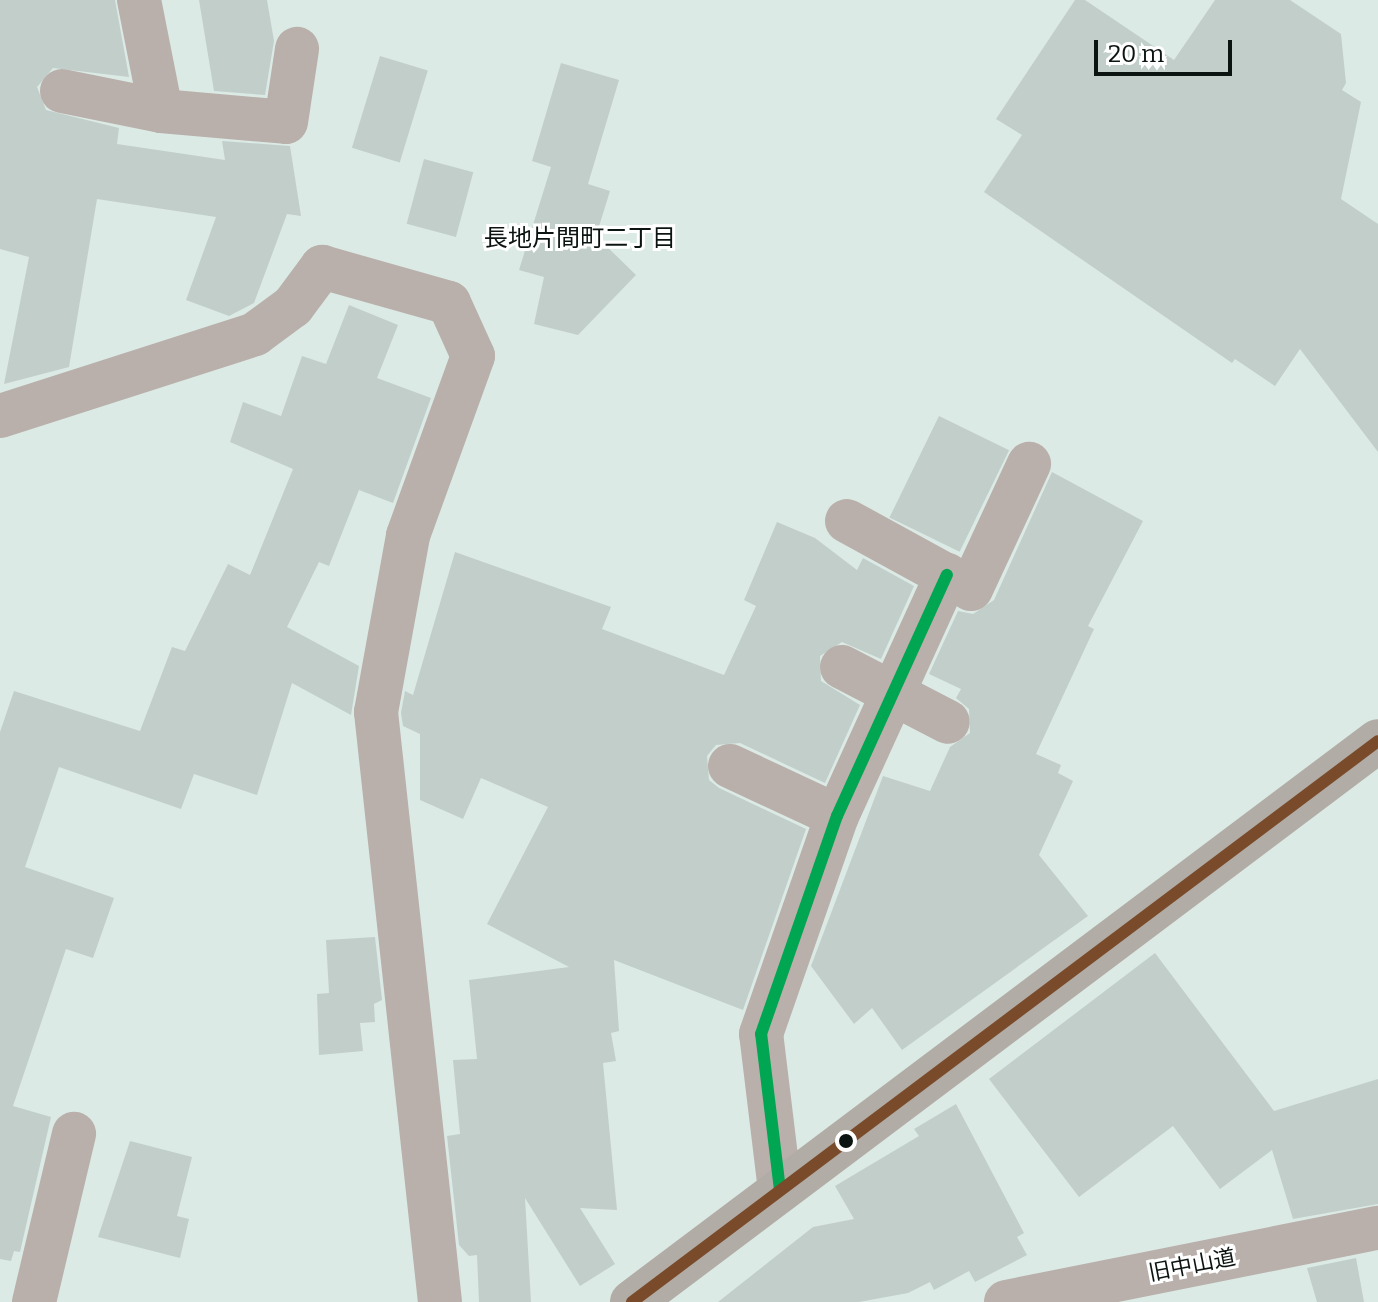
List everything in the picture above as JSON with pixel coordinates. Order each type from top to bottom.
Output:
[{"type":"highway","points":[[632,1302],[1378,741]]},
{"type":"street","points":[[139,0],[161,111]]},
{"type":"street","points":[[62,91],[161,111],[286,122],[297,49]]},
{"type":"street","points":[[0,416],[255,334],[293,306],[322,267],[449,303],[473,356],[408,536],[376,712],[440,1302]]},
{"type":"street","points":[[847,521],[971,589],[1029,464]]},
{"type":"street","points":[[780,1190],[761,1034],[837,816],[947,575]]},
{"type":"street","points":[[842,667],[948,722]]},
{"type":"street","points":[[730,766],[837,816]]},
{"type":"street","points":[[34,1302],[74,1134]]},
{"type":"street","name":"旧中山道","points":[[1006,1302],[1378,1228]]},
{"type":"building","points":[[0,0],[115,0],[129,77],[53,68],[37,87],[46,110],[119,128],[117,144],[225,160],[222,141],[290,146],[301,216],[287,214],[254,303],[229,316],[186,300],[216,217],[97,199],[69,367],[4,384],[29,257],[0,249]]},
{"type":"building","points":[[199,0],[267,0],[274,41],[265,95],[214,91]]},
{"type":"building","points":[[1075,0],[1085,0],[1174,60],[1215,0],[1290,0],[1341,34],[1346,83],[1342,90],[1361,102],[1341,199],[1378,224],[1378,452],[1300,349],[1275,386],[1235,359],[1232,363],[984,192],[1022,135],[996,119]]},
{"type":"building","points":[[380,56],[428,71],[400,162],[352,148]]},
{"type":"building","points":[[561,63],[619,80],[588,184],[610,191],[596,236],[636,275],[578,335],[534,324],[544,277],[519,270],[551,167],[532,161]]},
{"type":"building","points":[[424,159],[473,172],[456,237],[407,224]]},
{"type":"building","points":[[349,305],[398,325],[377,378],[431,398],[393,503],[359,490],[329,566],[319,562],[287,627],[359,666],[351,715],[292,683],[257,795],[194,774],[181,809],[59,767],[25,867],[114,898],[93,958],[66,949],[13,1106],[51,1117],[20,1252],[14,1251],[11,1261],[0,1259],[0,732],[14,691],[140,731],[172,647],[185,651],[228,564],[250,575],[293,469],[230,442],[243,402],[281,416],[302,356],[326,364]]},
{"type":"building","points":[[939,416],[1009,450],[960,552],[889,518]]},
{"type":"building","points":[[1052,472],[1143,521],[1088,626],[1094,629],[1036,754],[1061,765],[1058,773],[1073,781],[1039,855],[1088,916],[902,1050],[872,1008],[854,1024],[811,966],[883,776],[930,791],[950,747],[970,733],[969,709],[956,698],[961,689],[929,674],[958,611],[973,614],[994,600]]},
{"type":"building","points":[[777,522],[815,538],[857,570],[863,558],[914,586],[881,659],[842,642],[820,656],[821,681],[860,705],[825,783],[740,743],[716,745],[707,756],[709,780],[719,788],[806,829],[743,1010],[614,960],[619,1031],[611,1033],[616,1061],[603,1063],[617,1210],[580,1208],[615,1264],[580,1286],[525,1198],[531,1302],[479,1302],[477,1255],[469,1256],[459,1245],[447,1136],[460,1134],[453,1060],[477,1059],[469,980],[569,967],[487,924],[548,807],[481,778],[463,819],[420,800],[420,734],[403,726],[401,713],[405,691],[413,695],[455,552],[611,607],[602,629],[724,675],[756,606],[744,600]]},
{"type":"building","points":[[375,937],[382,1000],[374,1004],[375,1022],[360,1023],[363,1051],[319,1055],[317,994],[329,993],[326,940]]},
{"type":"building","points":[[1155,953],[1274,1111],[1378,1079],[1378,1204],[1293,1219],[1272,1150],[1220,1189],[1173,1126],[1079,1197],[989,1079]]},
{"type":"building","points":[[956,1104],[1024,1233],[1017,1237],[1027,1255],[975,1282],[969,1271],[934,1290],[930,1282],[908,1293],[859,1302],[718,1302],[813,1227],[854,1219],[835,1186],[919,1136],[914,1129]]},
{"type":"building","points":[[130,1141],[192,1157],[177,1216],[189,1219],[180,1258],[98,1237]]},
{"type":"building","points":[[1356,1258],[1364,1302],[1317,1302],[1307,1268]]},
{"type":"transit line","points":[[780,1190],[761,1034],[837,816],[947,575]]},
{"type":"transit line","points":[[632,1302],[1378,741]]},
{"type":"district","name":"長地片間町二丁目","points":[[580,239]]}]
